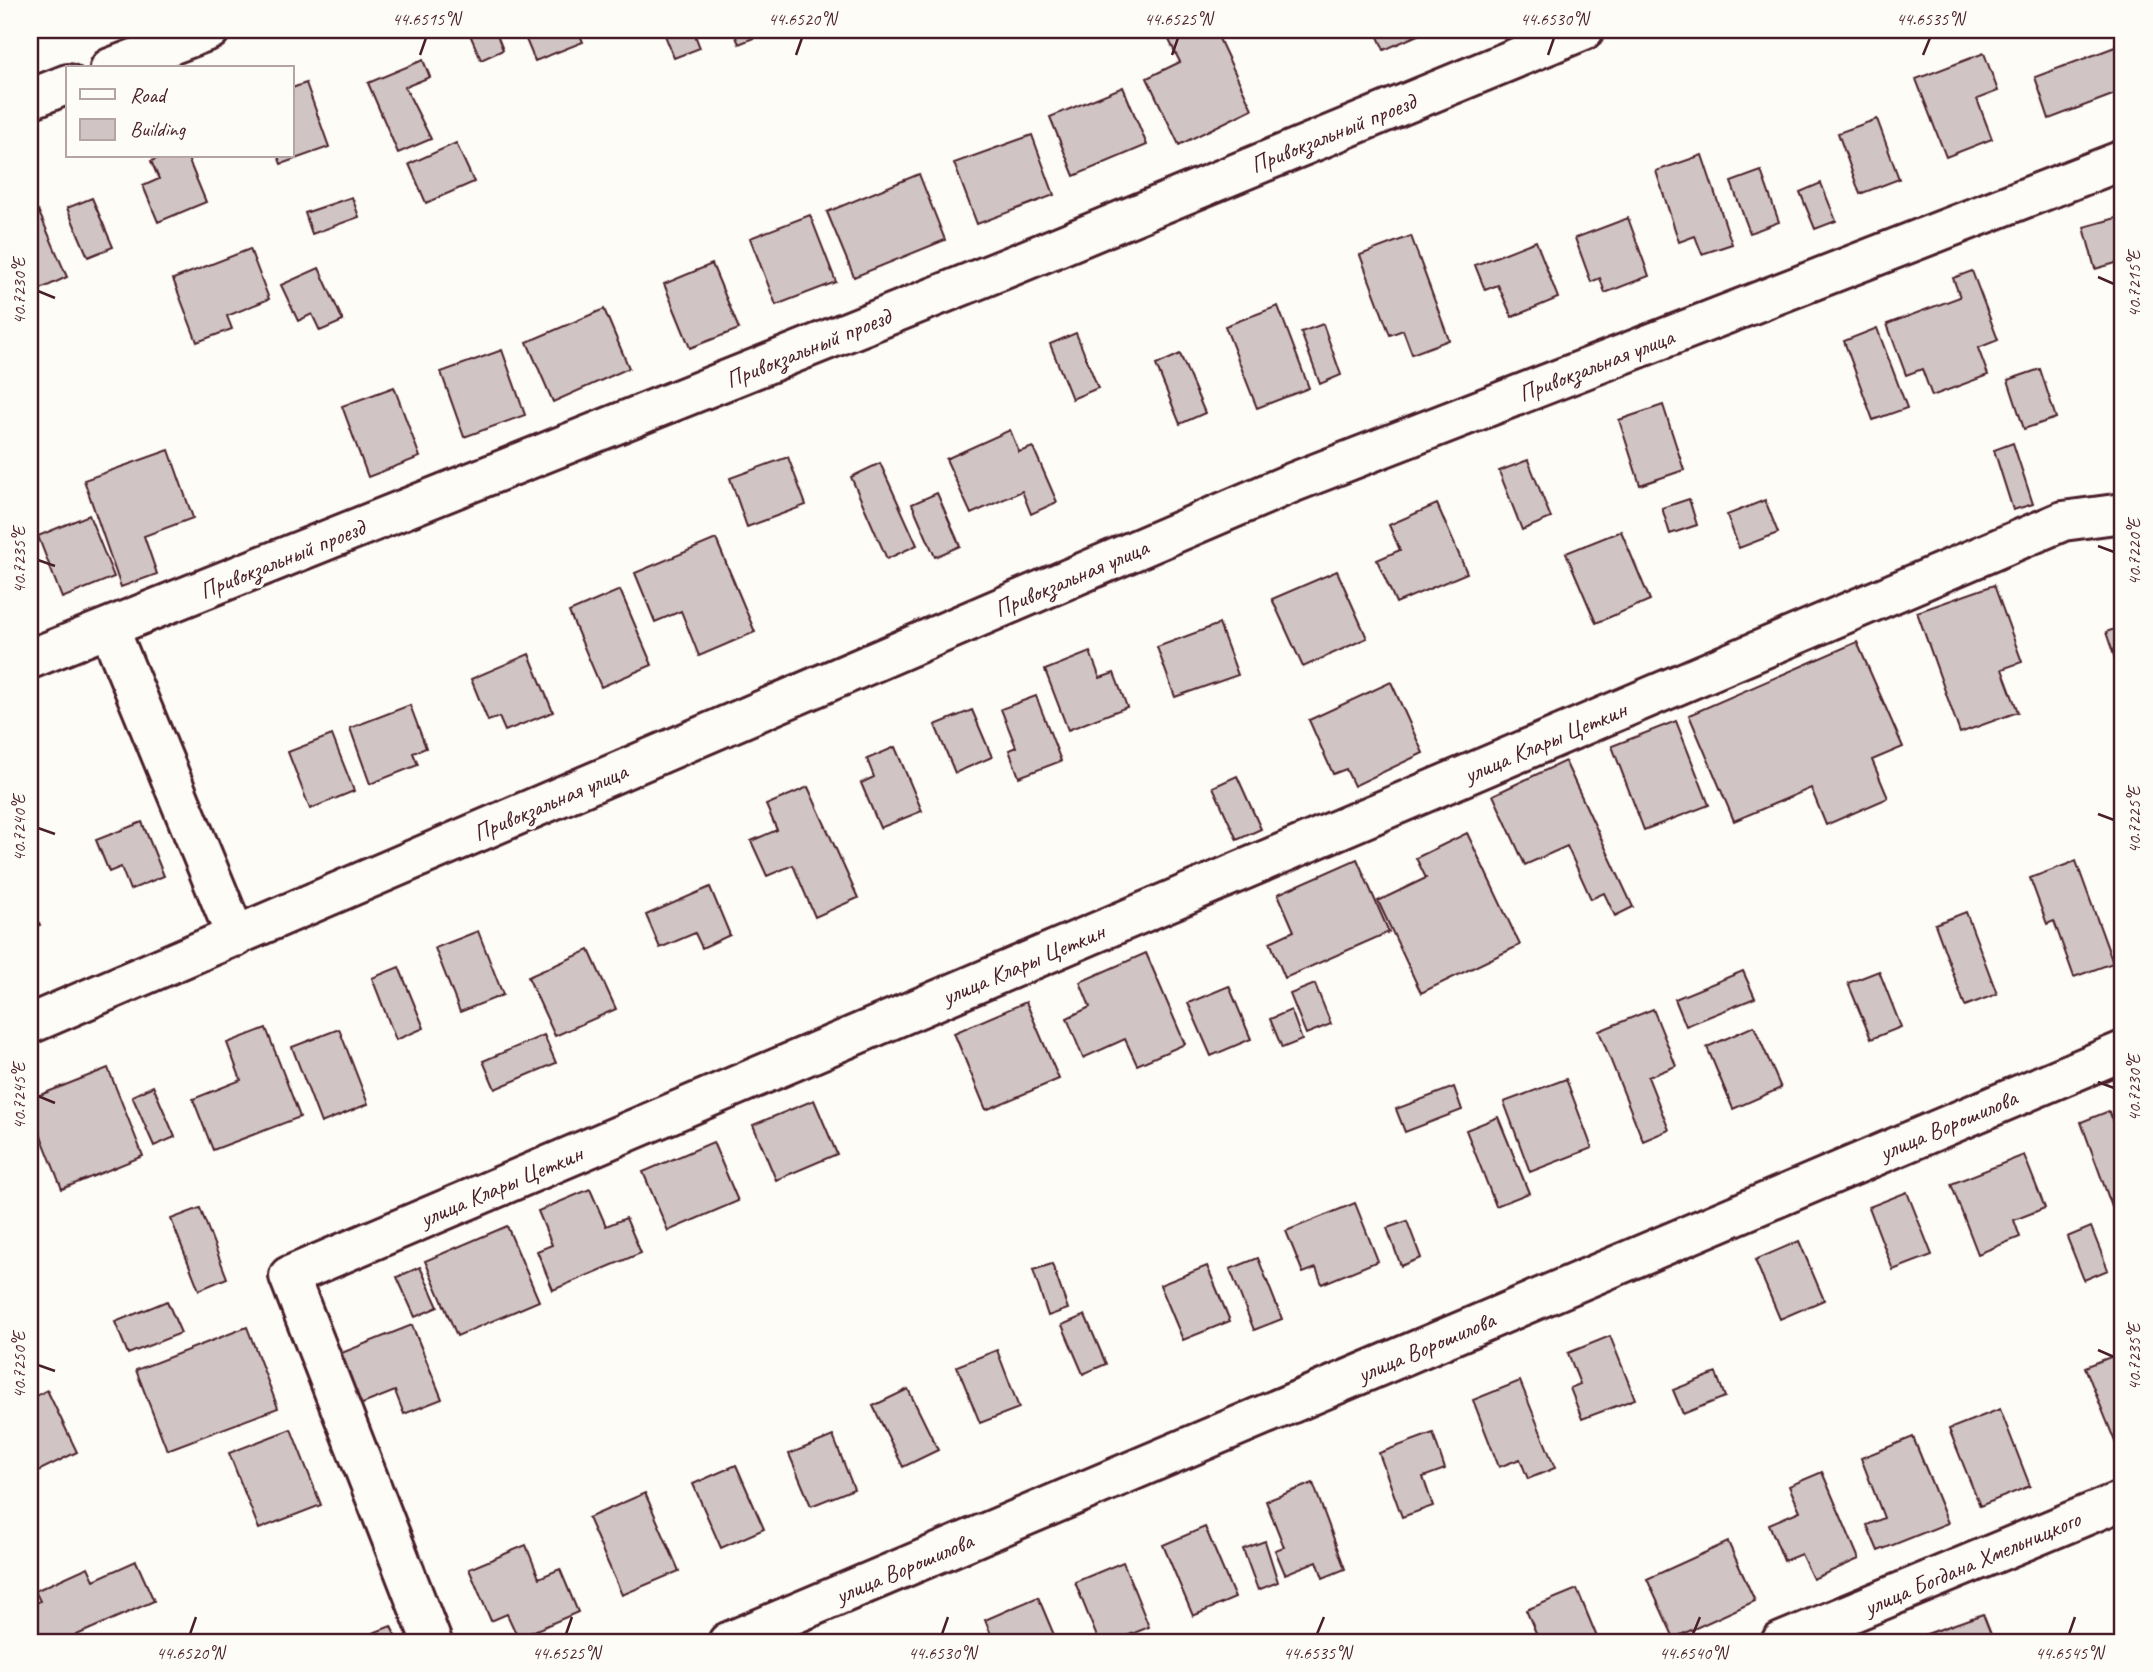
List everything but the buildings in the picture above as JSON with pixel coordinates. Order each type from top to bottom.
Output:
[{"type":"street","points":[[115,66],[210,30]]},
{"type":"street","name":"Привокзальный проезд","points":[[30,659],[1009,267],[1584,30]]},
{"type":"street","points":[[30,99],[66,85]]},
{"type":"street","name":"Привокзальная улица","points":[[30,1024],[1294,482],[2123,160]]},
{"type":"street","name":"улица Клары Цеткин","points":[[432,1642],[289,1276],[2063,521],[2123,513]]},
{"type":"street","points":[[109,628],[236,937]]},
{"type":"street","name":"улица Ворошилова","points":[[728,1642],[2123,1051]]},
{"type":"street","name":"улица Богдана Хмельницкого","points":[[1781,1642],[2123,1500]]}]
